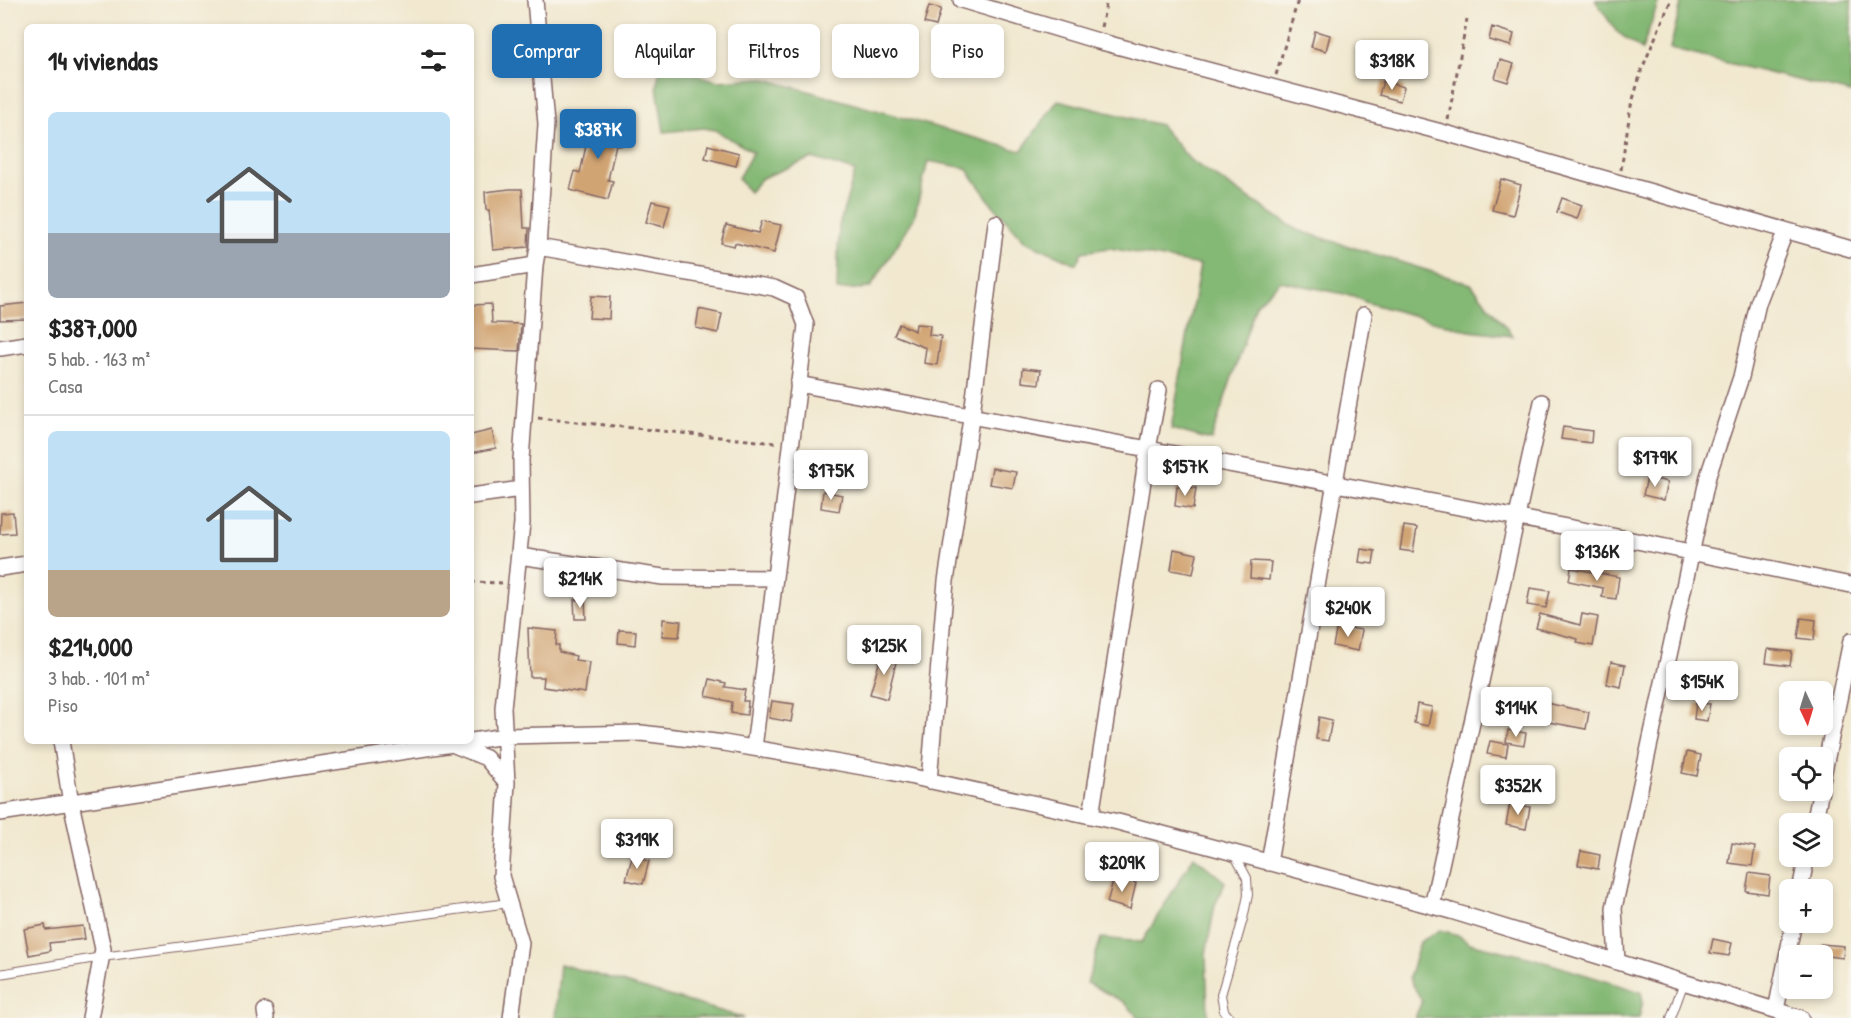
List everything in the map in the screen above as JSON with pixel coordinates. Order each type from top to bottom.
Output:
[{"type":"street","points":[[511,1018],[521,943],[501,876],[507,783],[502,708],[522,523],[521,460],[546,124],[535,0]]},
{"type":"street","points":[[961,0],[1098,41],[1445,134],[1851,249]]},
{"type":"street","points":[[928,781],[946,581],[971,417],[996,223]]},
{"type":"street","points":[[1617,962],[1614,908],[1708,476],[1741,378],[1758,303],[1785,232]]},
{"type":"street","points":[[538,247],[774,288],[796,298],[806,325],[754,748]]},
{"type":"street","points":[[474,275],[535,265]]},
{"type":"street","points":[[1269,863],[1364,315]]},
{"type":"street","points":[[0,348],[24,344]]},
{"type":"street","points":[[798,384],[1517,518],[1851,585]]},
{"type":"street","points":[[1091,816],[1159,390]]},
{"type":"street","points":[[1432,906],[1542,402]]},
{"type":"street","points":[[474,496],[521,489]]},
{"type":"street","points":[[519,556],[663,577],[774,578]]},
{"type":"street","points":[[0,568],[24,564]]},
{"type":"street","points":[[1829,747],[1851,641]]},
{"type":"street","points":[[474,741],[505,736],[641,733],[754,748],[886,771],[1091,816],[1432,906],[1801,1018]]},
{"type":"street","points":[[61,744],[71,803],[103,950],[90,1018]]},
{"type":"street","points":[[0,813],[452,744],[486,758],[507,783]]},
{"type":"street","points":[[1776,1010],[1792,933]]},
{"type":"lane","points":[[1230,1018],[1224,1011],[1221,995],[1248,895],[1247,878],[1233,853]]},
{"type":"lane","points":[[0,974],[102,957],[509,903]]},
{"type":"lane","points":[[1671,1018],[1684,982]]},
{"type":"path","points":[[1098,41],[1107,0]]},
{"type":"path","points":[[1272,88],[1298,0]]},
{"type":"path","points":[[1619,184],[1631,106],[1642,69],[1671,0]]},
{"type":"path","points":[[1445,134],[1467,19]]},
{"type":"path","points":[[524,416],[790,444]]},
{"type":"path","points":[[474,582],[516,583]]},
{"type":"green space","points":[[1595,0],[1659,0],[1642,50],[1616,31]]},
{"type":"green space","points":[[1682,0],[1851,0],[1851,93],[1670,49]]},
{"type":"green space","points":[[658,78],[707,78],[718,81],[762,78],[1021,151],[1058,100],[1160,125],[1190,160],[1297,230],[1471,284],[1513,336],[1469,331],[1365,302],[1354,296],[1280,281],[1256,305],[1211,440],[1171,429],[1200,265],[1110,248],[1082,252],[1076,264],[1025,241],[992,204],[966,168],[928,161],[914,218],[870,288],[837,290],[839,226],[855,171],[812,158],[762,178],[749,192],[738,178],[753,152],[715,130],[703,128],[664,132],[657,87]]},
{"type":"green space","points":[[1194,856],[1225,882],[1215,905],[1206,954],[1208,1018],[1139,1018],[1124,1002],[1087,983],[1101,938],[1142,942]]},
{"type":"green space","points":[[1440,930],[1458,935],[1469,943],[1532,958],[1641,992],[1643,1001],[1639,1018],[1415,1018],[1422,1001],[1409,978],[1420,942]]},
{"type":"green space","points":[[560,964],[744,1018],[555,1018]]},
{"type":"building","points":[[929,6],[941,9],[937,24],[924,23]]},
{"type":"building","points":[[1492,27],[1514,34],[1511,46],[1489,40]]},
{"type":"building","points":[[1315,31],[1330,35],[1326,51],[1311,47]]},
{"type":"building","points":[[1500,60],[1514,64],[1508,82],[1495,78]]},
{"type":"building","points":[[1383,81],[1404,87],[1400,101],[1379,95]]},
{"type":"building","points":[[592,119],[625,128],[621,146],[616,144],[608,180],[613,181],[608,200],[570,190],[575,171],[580,173]]},
{"type":"building","points":[[708,145],[739,153],[736,166],[705,158]]},
{"type":"building","points":[[1501,179],[1521,185],[1513,215],[1492,210]]},
{"type":"building","points":[[522,189],[524,228],[529,228],[528,247],[493,250],[485,192]]},
{"type":"building","points":[[1562,198],[1582,205],[1577,219],[1557,212]]},
{"type":"building","points":[[652,201],[670,205],[664,227],[646,222]]},
{"type":"building","points":[[762,221],[781,225],[774,253],[735,243],[734,246],[721,243],[726,225],[758,233]]},
{"type":"building","points":[[591,296],[610,297],[609,319],[589,318]]},
{"type":"building","points":[[24,303],[24,319],[0,320],[0,306]]},
{"type":"building","points":[[491,304],[492,323],[521,324],[519,351],[474,349],[474,305]]},
{"type":"building","points":[[699,309],[722,314],[718,333],[696,328]]},
{"type":"building","points":[[899,324],[915,331],[916,324],[930,325],[929,335],[941,336],[937,365],[924,363],[926,348],[894,335]]},
{"type":"building","points":[[1023,368],[1041,370],[1039,384],[1022,382]]},
{"type":"building","points":[[1563,427],[1592,431],[1591,443],[1561,439]]},
{"type":"building","points":[[492,430],[496,448],[474,452],[474,434]]},
{"type":"building","points":[[992,468],[1016,472],[1013,488],[989,484]]},
{"type":"building","points":[[1647,477],[1668,482],[1664,500],[1643,495]]},
{"type":"building","points":[[1177,486],[1196,488],[1193,509],[1175,506]]},
{"type":"building","points":[[823,491],[842,495],[839,511],[821,508]]},
{"type":"building","points":[[13,512],[15,533],[0,534],[1,513]]},
{"type":"building","points":[[1404,526],[1417,528],[1413,552],[1400,550]]},
{"type":"building","points":[[1174,549],[1197,554],[1193,574],[1171,570]]},
{"type":"building","points":[[1361,549],[1375,551],[1373,564],[1359,562]]},
{"type":"building","points":[[1251,561],[1271,562],[1269,580],[1250,578]]},
{"type":"building","points":[[1571,568],[1619,577],[1616,599],[1602,597],[1603,588],[1569,581]]},
{"type":"building","points":[[1530,588],[1550,591],[1546,608],[1527,605]]},
{"type":"building","points":[[585,599],[586,619],[575,619],[574,600]]},
{"type":"building","points":[[1540,614],[1580,625],[1582,614],[1598,617],[1593,646],[1577,643],[1578,639],[1536,628]]},
{"type":"building","points":[[1801,618],[1816,620],[1814,640],[1798,638]]},
{"type":"building","points":[[663,619],[681,621],[679,637],[662,636]]},
{"type":"building","points":[[1337,626],[1362,630],[1358,651],[1333,646]]},
{"type":"building","points":[[528,628],[557,631],[556,645],[559,645],[559,652],[576,656],[575,660],[589,662],[585,693],[543,687],[544,677],[530,677]]},
{"type":"building","points":[[619,630],[636,631],[635,645],[618,643]]},
{"type":"building","points":[[1768,649],[1792,652],[1790,666],[1766,663]]},
{"type":"building","points":[[882,653],[897,658],[887,699],[870,694]]},
{"type":"building","points":[[1611,662],[1625,665],[1621,687],[1607,684]]},
{"type":"building","points":[[710,679],[726,683],[725,687],[745,690],[743,701],[748,701],[747,715],[731,713],[732,702],[706,696]]},
{"type":"building","points":[[772,701],[794,704],[791,722],[769,718]]},
{"type":"building","points":[[1546,703],[1589,712],[1586,729],[1543,721]]},
{"type":"building","points":[[1696,703],[1710,704],[1707,721],[1694,719]]},
{"type":"building","points":[[1417,704],[1432,707],[1428,726],[1414,723]]},
{"type":"building","points":[[1319,717],[1332,720],[1328,741],[1316,739]]},
{"type":"building","points":[[1508,730],[1526,733],[1524,745],[1506,742]]},
{"type":"building","points":[[1490,741],[1508,744],[1506,757],[1487,754]]},
{"type":"building","points":[[1687,752],[1701,755],[1697,776],[1682,773]]},
{"type":"building","points":[[1510,803],[1530,807],[1526,829],[1506,825]]},
{"type":"building","points":[[1732,843],[1755,847],[1752,866],[1729,863]]},
{"type":"building","points":[[1581,851],[1600,855],[1598,869],[1578,865]]},
{"type":"building","points":[[632,857],[649,861],[643,884],[626,880]]},
{"type":"building","points":[[1749,873],[1770,876],[1768,894],[1746,891]]},
{"type":"building","points":[[1114,877],[1136,883],[1130,909],[1107,903]]},
{"type":"building","points":[[45,925],[46,930],[83,926],[85,939],[49,943],[50,951],[29,955],[24,929]]},
{"type":"building","points":[[1713,939],[1732,943],[1729,956],[1710,953]]},
{"type":"building","points":[[1833,945],[1844,946],[1843,958],[1833,957]]}]
